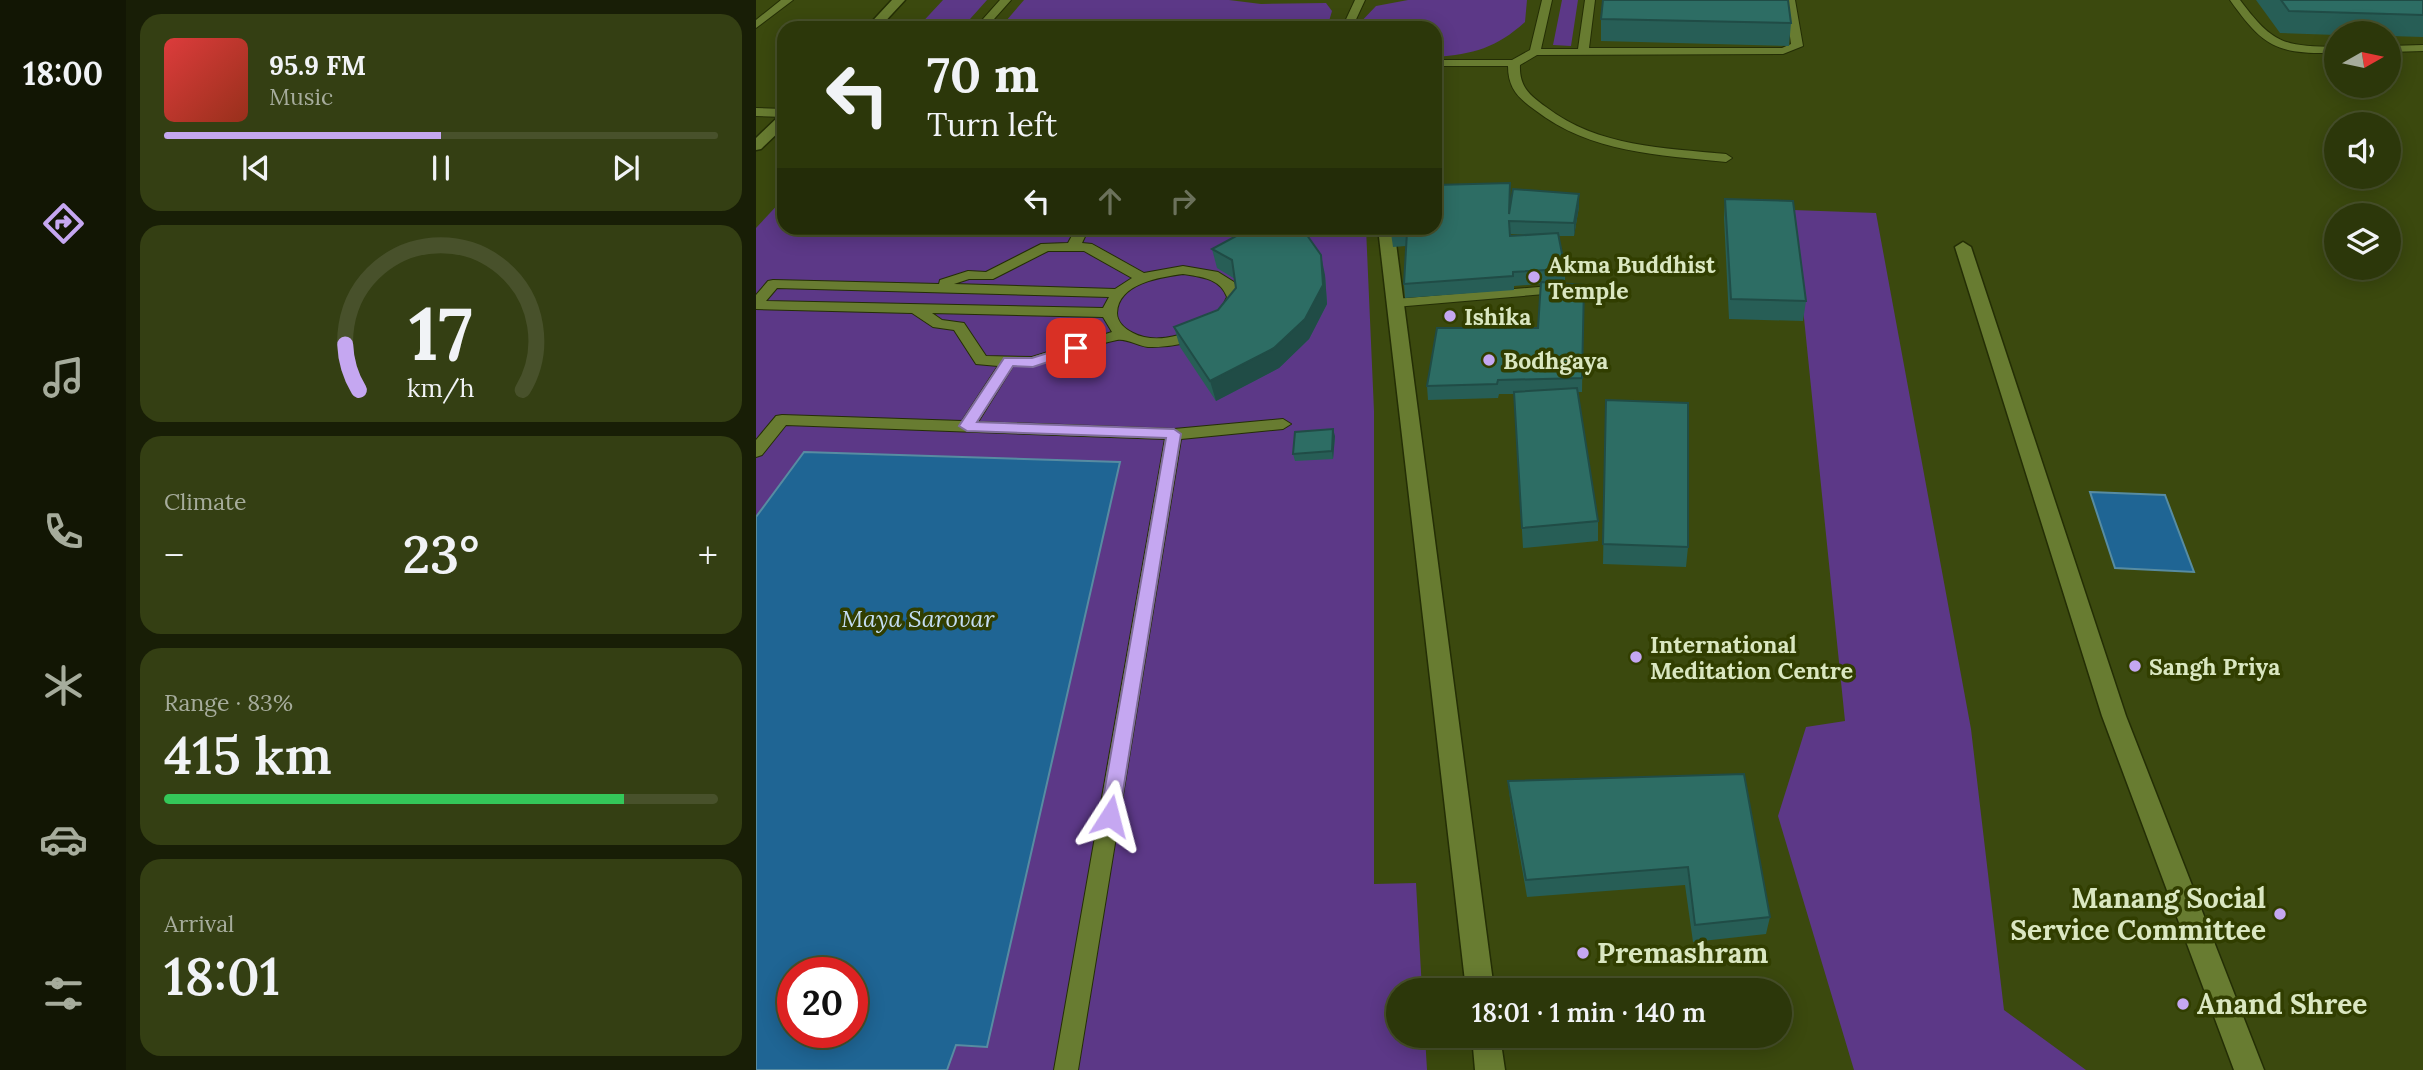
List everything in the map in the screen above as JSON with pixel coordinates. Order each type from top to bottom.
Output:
[{"type":"street","points":[[879,21],[899,0]]},
{"type":"street","points":[[756,146],[777,126]]},
{"type":"street","points":[[1387,235],[1479,978]]},
{"type":"street","points":[[1963,247],[2114,716],[2249,1070]]},
{"type":"street","points":[[1487,1048],[1490,1070]]},
{"type":"lane","points":[[756,25],[788,0]]},
{"type":"lane","points":[[987,21],[1006,0]]},
{"type":"lane","points":[[1350,21],[1360,0]]},
{"type":"lane","points":[[1535,52],[1547,0]]},
{"type":"lane","points":[[1583,52],[1590,0]]},
{"type":"lane","points":[[1442,63],[1514,63],[1535,52],[1793,50],[1797,40],[1790,0]]},
{"type":"lane","points":[[2235,0],[2258,32],[2273,44],[2324,50]]},
{"type":"lane","points":[[2401,49],[2423,48]]},
{"type":"lane","points":[[1514,63],[1514,83],[1526,97],[1543,112],[1581,135],[1634,146],[1726,158]]},
{"type":"lane","points":[[756,112],[777,113]]},
{"type":"lane","points":[[1073,247],[1079,235]]},
{"type":"lane","points":[[932,287],[968,275],[988,276],[1046,247],[1087,247],[1143,278]]},
{"type":"lane","points":[[1183,270],[1203,271],[1220,277],[1230,286],[1234,298],[1231,310],[1220,323],[1183,341],[1160,344],[1139,342],[1120,334],[1112,326],[1109,313],[1119,293],[1143,278],[1183,270]]},
{"type":"lane","points":[[758,299],[773,284],[1119,293]]},
{"type":"lane","points":[[1395,303],[1567,288]]},
{"type":"lane","points":[[758,299],[917,310],[1109,313]]},
{"type":"lane","points":[[917,310],[937,324],[959,326],[981,361],[1033,362],[1120,334]]},
{"type":"lane","points":[[967,426],[1009,361]]},
{"type":"lane","points":[[756,451],[782,420],[1174,434],[1283,424]]},
{"type":"lane","points":[[1066,1070],[1174,434]]},
{"type":"shaded area","points":[[943,0],[987,0],[968,21],[924,21]]},
{"type":"shaded area","points":[[1024,0],[1326,3],[1332,11],[1329,21],[1006,21]]},
{"type":"shaded area","points":[[1408,0],[1527,0],[1525,22],[1504,38],[1484,48],[1442,56],[1442,21],[1362,21],[1376,6]]},
{"type":"shaded area","points":[[1562,0],[1578,0],[1571,46],[1553,45]]},
{"type":"shaded area","points":[[777,206],[777,235],[1366,235],[1374,411],[1374,884],[1416,883],[1421,978],[1386,978],[1386,1048],[1426,1048],[1427,1070],[756,1070],[756,228]]},
{"type":"shaded area","points":[[1793,210],[1876,213],[1971,729],[2004,1010],[2086,1070],[1854,1070],[1778,816],[1806,727],[1845,721]]},
{"type":"water","name":"Maya Sarovar","points":[[804,452],[1120,462],[987,1047],[956,1045],[947,1070],[756,1070],[756,517]]},
{"type":"water","points":[[2090,492],[2165,495],[2194,572],[2115,568]]},
{"type":"building","points":[[1603,0],[1788,0],[1791,23],[1601,19]]},
{"type":"building","points":[[2281,0],[2423,0],[2423,15],[2289,11]]},
{"type":"building","points":[[1510,183],[1509,214],[1513,189],[1579,194],[1574,223],[1509,221],[1510,236],[1558,233],[1565,269],[1513,272],[1513,276],[1404,284],[1407,235],[1442,235],[1442,185]]},
{"type":"building","points":[[1725,199],[1793,201],[1806,301],[1731,299]]},
{"type":"building","points":[[1238,235],[1307,235],[1321,255],[1323,285],[1305,319],[1274,348],[1210,381],[1174,327],[1218,310],[1236,288],[1232,260],[1212,249]]},
{"type":"building","points":[[1541,282],[1584,285],[1582,378],[1498,380],[1497,384],[1427,386],[1437,328],[1538,328]]},
{"type":"building","points":[[1577,388],[1598,521],[1522,528],[1514,392]]},
{"type":"building","points":[[1606,400],[1688,403],[1688,547],[1603,544]]},
{"type":"building","points":[[1333,429],[1332,451],[1293,454],[1295,432]]},
{"type":"building","points":[[1744,774],[1770,917],[1695,925],[1688,867],[1526,880],[1508,781]]},
{"type":"place","name":"Akma Buddhist Temple","points":[[1534,277]]},
{"type":"place","name":"Ishika","points":[[1450,316]]},
{"type":"place","name":"Bodhgaya","points":[[1489,360]]},
{"type":"place","name":"International Meditation Centre","points":[[1636,657]]},
{"type":"place","name":"Sangh Priya","points":[[2135,666]]},
{"type":"place","name":"Manang Social Service Committee","points":[[2280,914]]},
{"type":"place","name":"Premashram","points":[[1583,953]]},
{"type":"place","name":"Anand Shree","points":[[2183,1004]]},
{"type":"route","points":[[1076,348],[1033,362],[1009,361],[967,426],[1174,434],[1110,816]]}]
